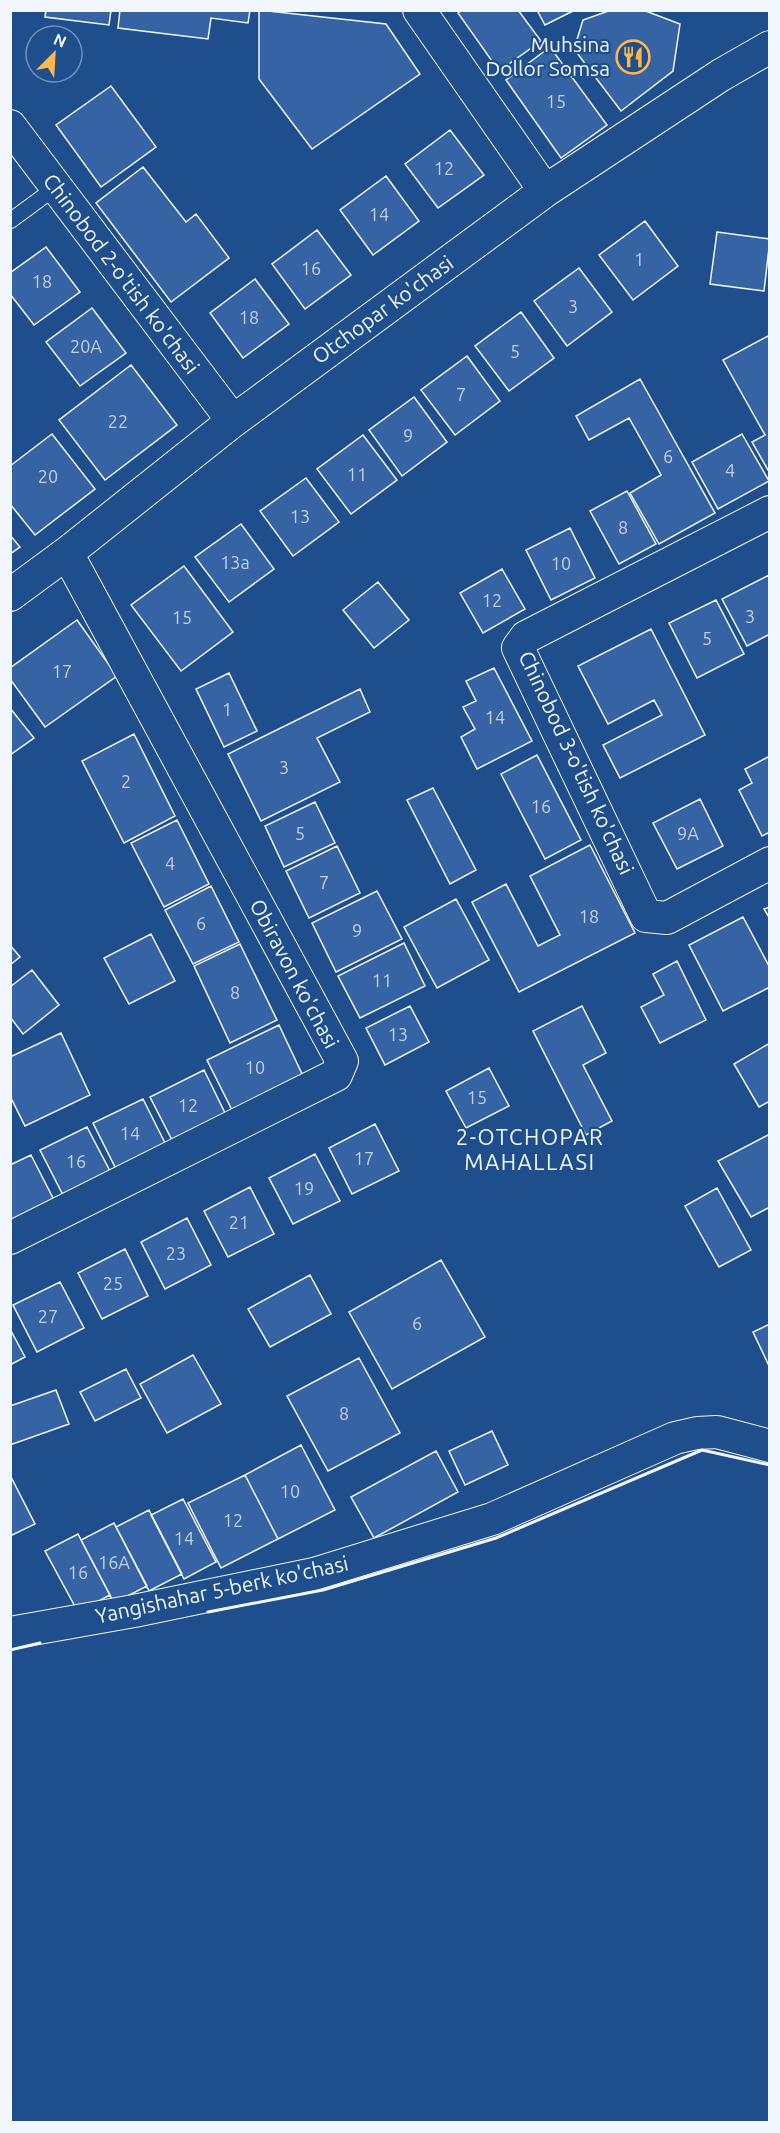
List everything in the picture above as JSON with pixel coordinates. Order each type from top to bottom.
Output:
[{"type":"street","points":[[419,10],[545,191]]},
{"type":"street","name":"Otchopar ko'chasi","points":[[10,595],[67,553],[232,421],[545,191],[721,75],[770,47]]},
{"type":"street","name":"Chinobod 2-o'tish ko'chasi","points":[[10,126],[232,421]]},
{"type":"street","name":"Chinobod 3-o'tish ko'chasi","points":[[770,512],[526,637],[518,648],[646,916],[668,918],[770,863]]},
{"type":"street","name":"Obiravon ko'chasi","points":[[10,1238],[336,1075],[342,1061],[67,553]]},
{"type":"street","name":"Yangishahar 5-berk ko'chasi","points":[[10,1633],[134,1611],[314,1574],[492,1519],[675,1438],[697,1433],[717,1432],[770,1446]]},
{"type":"lane","points":[[10,221],[55,188]]},
{"type":"building","points":[[46,10],[111,10],[109,25],[45,17]]},
{"type":"building","points":[[120,10],[250,10],[248,23],[211,18],[208,39],[118,28]]},
{"type":"building","points":[[259,10],[386,24],[420,74],[312,149],[259,79]]},
{"type":"building","points":[[462,10],[518,10],[541,41],[499,71],[458,13]]},
{"type":"building","points":[[537,10],[575,10],[545,25]]},
{"type":"building","points":[[611,10],[643,10],[680,24],[673,71],[621,111],[574,49],[583,20]]},
{"type":"building","points":[[550,47],[607,125],[561,158],[506,80]]},
{"type":"building","points":[[111,86],[156,147],[101,187],[56,125]]},
{"type":"building","points":[[450,130],[484,175],[438,208],[405,164]]},
{"type":"building","points":[[143,167],[186,222],[196,214],[229,258],[171,302],[96,203]]},
{"type":"building","points":[[386,176],[419,221],[373,255],[340,210]]},
{"type":"building","points":[[645,221],[678,266],[633,300],[599,255]]},
{"type":"building","points":[[317,230],[351,275],[305,309],[272,264]]},
{"type":"building","points":[[717,232],[770,239],[764,291],[710,284]]},
{"type":"building","points":[[46,247],[80,292],[34,325],[10,294],[10,273]]},
{"type":"building","points":[[579,268],[612,312],[567,346],[534,301]]},
{"type":"building","points":[[255,279],[289,324],[243,358],[210,313]]},
{"type":"building","points":[[92,308],[126,353],[80,386],[46,342]]},
{"type":"building","points":[[521,312],[554,358],[509,391],[475,346]]},
{"type":"building","points":[[770,335],[770,469],[768,470],[752,442],[765,435],[723,360]]},
{"type":"building","points":[[467,356],[500,401],[455,435],[421,390]]},
{"type":"building","points":[[131,365],[177,425],[105,480],[59,420]]},
{"type":"building","points":[[640,379],[715,513],[659,544],[630,493],[661,475],[629,418],[589,440],[576,416]]},
{"type":"building","points":[[414,397],[447,442],[402,476],[369,430]]},
{"type":"building","points":[[52,434],[95,489],[35,535],[10,504],[10,466]]},
{"type":"building","points":[[742,434],[769,481],[718,509],[692,462]]},
{"type":"building","points":[[363,435],[397,480],[351,514],[317,469]]},
{"type":"building","points":[[306,478],[339,522],[293,556],[260,511]]},
{"type":"building","points":[[627,491],[656,544],[619,564],[590,511]]},
{"type":"building","points":[[241,524],[274,569],[229,602],[195,557]]},
{"type":"building","points":[[570,528],[595,578],[551,600],[526,550]]},
{"type":"building","points":[[10,535],[20,547],[10,554]]},
{"type":"building","points":[[184,566],[233,632],[181,671],[131,605]]},
{"type":"building","points":[[502,569],[525,609],[483,633],[460,593]]},
{"type":"building","points":[[769,575],[770,634],[747,646],[722,599]]},
{"type":"building","points":[[378,582],[409,620],[374,648],[343,610]]},
{"type":"building","points":[[716,600],[744,654],[697,678],[669,623]]},
{"type":"building","points":[[77,620],[117,676],[45,727],[10,679],[10,668]]},
{"type":"building","points":[[651,629],[705,735],[620,778],[603,745],[662,715],[654,700],[608,724],[578,666]]},
{"type":"building","points":[[494,668],[532,741],[477,769],[461,737],[475,729],[463,707],[476,701],[466,681]]},
{"type":"building","points":[[229,673],[257,731],[224,747],[196,689]]},
{"type":"building","points":[[360,689],[370,712],[317,738],[340,782],[261,821],[228,754]]},
{"type":"building","points":[[10,708],[34,738],[10,755]]},
{"type":"building","points":[[134,734],[175,816],[124,843],[82,761]]},
{"type":"building","points":[[537,755],[581,840],[545,859],[501,774]]},
{"type":"building","points":[[770,756],[770,832],[762,836],[739,790],[752,783],[745,769]]},
{"type":"building","points":[[433,788],[476,870],[450,884],[407,800]]},
{"type":"building","points":[[700,799],[723,846],[677,869],[653,823]]},
{"type":"building","points":[[315,802],[335,843],[284,867],[265,826]]},
{"type":"building","points":[[177,820],[209,884],[164,907],[131,843]]},
{"type":"building","points":[[590,845],[635,933],[519,992],[472,902],[506,884],[538,946],[560,935],[530,876]]},
{"type":"building","points":[[337,846],[360,893],[309,918],[286,871]]},
{"type":"building","points":[[211,886],[239,942],[193,964],[165,910]]},
{"type":"building","points":[[377,891],[402,939],[336,972],[312,923]]},
{"type":"building","points":[[456,899],[489,960],[437,988],[404,927]]},
{"type":"building","points":[[770,907],[770,919],[764,909]]},
{"type":"building","points":[[743,917],[770,968],[770,987],[723,1011],[689,945]]},
{"type":"building","points":[[151,934],[175,981],[129,1004],[104,958]]},
{"type":"building","points":[[404,943],[425,986],[360,1018],[338,976]]},
{"type":"building","points":[[240,944],[277,1020],[230,1043],[194,966]]},
{"type":"building","points":[[10,945],[20,957],[10,965]]},
{"type":"building","points":[[677,961],[706,1020],[660,1043],[641,1007],[664,995],[653,974]]},
{"type":"building","points":[[32,970],[59,1005],[23,1034],[10,1017],[10,987]]},
{"type":"building","points":[[410,1006],[429,1042],[385,1065],[366,1028]]},
{"type":"building","points":[[582,1006],[606,1053],[583,1065],[612,1121],[586,1135],[533,1031]]},
{"type":"building","points":[[279,1025],[303,1076],[233,1112],[207,1060]]},
{"type":"building","points":[[61,1033],[90,1095],[25,1126],[10,1096],[10,1057]]},
{"type":"building","points":[[770,1043],[770,1101],[759,1107],[734,1064]]},
{"type":"building","points":[[489,1068],[509,1106],[466,1128],[446,1091]]},
{"type":"building","points":[[204,1070],[226,1115],[173,1142],[150,1097]]},
{"type":"building","points":[[143,1099],[166,1145],[116,1169],[93,1123]]},
{"type":"building","points":[[375,1124],[399,1171],[352,1194],[329,1148]]},
{"type":"building","points":[[87,1127],[111,1173],[64,1197],[40,1150]]},
{"type":"building","points":[[770,1134],[770,1207],[751,1217],[718,1161]]},
{"type":"building","points":[[315,1154],[340,1201],[293,1224],[269,1178]]},
{"type":"building","points":[[31,1155],[55,1202],[10,1224],[10,1165]]},
{"type":"building","points":[[250,1187],[274,1234],[228,1257],[204,1211]]},
{"type":"building","points":[[717,1188],[751,1250],[719,1267],[685,1206]]},
{"type":"building","points":[[187,1218],[211,1265],[165,1289],[141,1242]]},
{"type":"building","points":[[125,1249],[148,1296],[102,1319],[78,1273]]},
{"type":"building","points":[[441,1260],[485,1337],[392,1389],[349,1312]]},
{"type":"building","points":[[310,1275],[331,1314],[270,1347],[248,1309]]},
{"type":"building","points":[[60,1282],[84,1328],[37,1352],[13,1305]]},
{"type":"building","points":[[770,1324],[770,1368],[753,1332]]},
{"type":"building","points":[[10,1329],[25,1357],[10,1365]]},
{"type":"building","points":[[193,1355],[221,1404],[167,1433],[140,1384]]},
{"type":"building","points":[[359,1358],[400,1433],[328,1471],[287,1396]]},
{"type":"building","points":[[126,1369],[141,1398],[95,1421],[80,1392]]},
{"type":"building","points":[[56,1390],[69,1424],[10,1445],[10,1406]]},
{"type":"building","points":[[492,1431],[508,1465],[465,1485],[449,1451]]},
{"type":"building","points":[[301,1445],[335,1510],[278,1539],[245,1475]]},
{"type":"building","points":[[436,1451],[458,1492],[374,1538],[351,1497]]},
{"type":"building","points":[[10,1475],[35,1524],[10,1536]]},
{"type":"building","points":[[245,1475],[278,1539],[221,1568],[188,1503]]},
{"type":"building","points":[[183,1499],[216,1562],[184,1579],[151,1515]]},
{"type":"building","points":[[149,1510],[182,1574],[149,1591],[116,1527]]},
{"type":"building","points":[[114,1523],[147,1586],[114,1603],[81,1540]]},
{"type":"building","points":[[78,1534],[110,1595],[78,1612],[45,1551]]},
{"type":"wall","points":[[208,1612],[323,1590],[496,1538],[702,1450],[770,1465]]},
{"type":"wall","points":[[10,1650],[40,1643]]},
{"type":"place","name":"Muhsina Dollor Somsa","points":[[633,57]]},
{"type":"district","name":"2-OTCHOPAR MAHALLASI","points":[[530,1150]]}]
